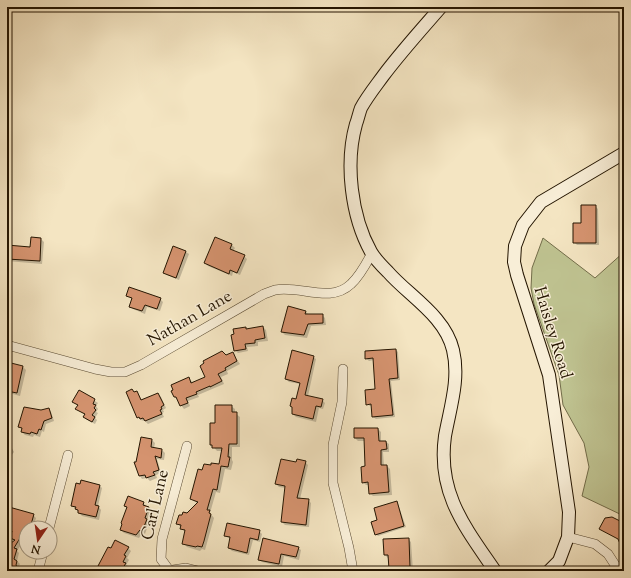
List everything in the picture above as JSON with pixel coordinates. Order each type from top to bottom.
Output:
[{"type":"street","points":[[441,7],[396,58],[360,109],[352,144],[350,160],[351,177],[356,210],[361,228],[372,253],[388,273],[437,321],[447,334],[453,350],[456,374],[445,438],[444,458],[446,482],[451,500],[463,524],[495,571]]},
{"type":"street","name":"Haisley Road","points":[[549,571],[559,561],[568,537],[569,512],[549,375],[517,275],[514,262],[515,246],[523,225],[541,202],[624,153]]},
{"type":"street","name":"Nathan Lane","points":[[7,345],[94,369],[111,372],[125,372],[141,365],[264,294],[276,290],[294,290],[330,294],[341,290],[350,285],[360,274],[372,253]]},
{"type":"street","points":[[343,369],[342,402],[333,444],[333,483],[349,548],[352,571]]},
{"type":"street","name":"Carl Lane","points":[[167,570],[161,559],[162,539],[187,446]]},
{"type":"street","points":[[51,520],[68,455]]},
{"type":"street","points":[[568,537],[595,544],[608,554],[619,571]]},
{"type":"street","points":[[38,571],[41,560]]},
{"type":"street","points":[[167,570],[186,568],[198,571]]},
{"type":"green space","points":[[543,238],[595,278],[624,252],[624,516],[582,496],[589,467],[584,443],[563,405],[559,375],[534,304],[531,288],[532,268]]},
{"type":"building","points":[[581,205],[596,205],[596,243],[573,243],[573,223],[581,223]]},
{"type":"building","points":[[31,237],[41,238],[40,261],[7,259],[7,245],[30,247]]},
{"type":"building","points":[[215,237],[232,244],[230,249],[245,255],[237,273],[230,270],[229,274],[204,263]]},
{"type":"building","points":[[173,246],[186,251],[176,278],[163,273]]},
{"type":"building","points":[[129,287],[161,298],[157,309],[145,305],[142,311],[129,307],[132,298],[126,296]]},
{"type":"building","points":[[288,306],[306,311],[305,314],[323,314],[323,323],[308,324],[304,335],[281,332]]},
{"type":"building","points":[[263,326],[265,338],[255,340],[255,343],[245,344],[246,349],[234,351],[231,335],[234,334],[233,329],[246,327],[246,329]]},
{"type":"building","points":[[396,349],[398,378],[389,379],[393,415],[372,417],[371,404],[366,405],[365,390],[375,389],[373,358],[365,359],[365,351]]},
{"type":"building","points":[[292,350],[314,356],[305,395],[323,399],[321,407],[316,406],[313,419],[292,414],[292,407],[290,406],[292,398],[296,399],[300,383],[285,379]]},
{"type":"building","points":[[222,351],[226,355],[233,352],[237,361],[225,368],[226,370],[218,374],[222,381],[196,392],[197,394],[186,398],[188,403],[180,406],[176,397],[174,397],[171,391],[173,390],[171,385],[189,377],[191,383],[205,377],[200,366],[204,363],[203,361]]},
{"type":"building","points":[[11,363],[23,366],[17,393],[7,391],[7,369],[10,369]]},
{"type":"building","points":[[132,389],[134,392],[137,391],[141,400],[158,393],[164,405],[160,410],[162,414],[145,421],[143,418],[137,418],[126,392]]},
{"type":"building","points":[[79,390],[95,399],[93,404],[96,405],[94,408],[96,410],[92,415],[95,417],[92,422],[83,417],[85,414],[75,409],[78,405],[72,402]]},
{"type":"building","points":[[215,405],[232,405],[232,412],[237,412],[237,444],[229,444],[228,457],[230,457],[228,467],[221,466],[217,490],[213,489],[207,510],[210,510],[209,513],[211,514],[204,541],[202,547],[196,547],[182,544],[185,530],[180,529],[181,525],[176,524],[179,515],[182,515],[183,512],[187,513],[198,502],[190,499],[198,469],[202,470],[204,464],[219,464],[222,448],[212,448],[212,445],[210,445],[210,423],[215,423]]},
{"type":"building","points":[[24,407],[41,410],[49,408],[52,418],[44,421],[41,430],[39,429],[37,434],[31,432],[30,434],[21,432],[22,428],[18,427]]},
{"type":"building","points":[[354,428],[378,428],[379,441],[386,441],[387,449],[381,450],[381,465],[387,465],[389,492],[369,494],[368,482],[362,483],[361,467],[365,466],[364,438],[354,438]]},
{"type":"building","points":[[141,437],[152,439],[151,447],[162,449],[161,458],[155,456],[159,470],[153,472],[155,475],[146,478],[145,475],[139,476],[134,462],[136,462]]},
{"type":"building","points":[[281,459],[296,462],[297,459],[306,461],[297,498],[309,499],[306,525],[281,522],[285,486],[275,484]]},
{"type":"building","points":[[81,480],[100,485],[95,505],[99,506],[96,517],[78,513],[78,510],[75,509],[76,507],[71,506],[76,483],[80,484]]},
{"type":"building","points":[[128,496],[144,502],[143,505],[149,507],[145,518],[147,519],[142,532],[140,530],[136,535],[120,530],[127,507],[124,506]]},
{"type":"building","points":[[397,501],[404,526],[375,535],[371,522],[377,520],[374,508]]},
{"type":"building","points":[[9,507],[34,514],[32,520],[18,520],[18,541],[14,548],[17,549],[14,559],[17,561],[16,565],[19,571],[7,571],[7,546],[15,540],[10,538],[12,531],[8,530],[8,526],[11,515],[8,514]]},
{"type":"building","points":[[612,517],[624,523],[624,553],[618,539],[599,529],[605,518]]},
{"type":"building","points":[[227,523],[260,530],[258,540],[250,538],[247,553],[228,548],[230,537],[224,536]]},
{"type":"building","points":[[263,538],[299,547],[296,557],[281,554],[279,564],[258,560]]},
{"type":"building","points":[[409,538],[410,568],[389,569],[388,555],[384,555],[383,539]]},
{"type":"building","points":[[115,540],[129,547],[124,555],[126,556],[123,562],[126,563],[121,571],[97,571],[108,547],[111,548]]}]
